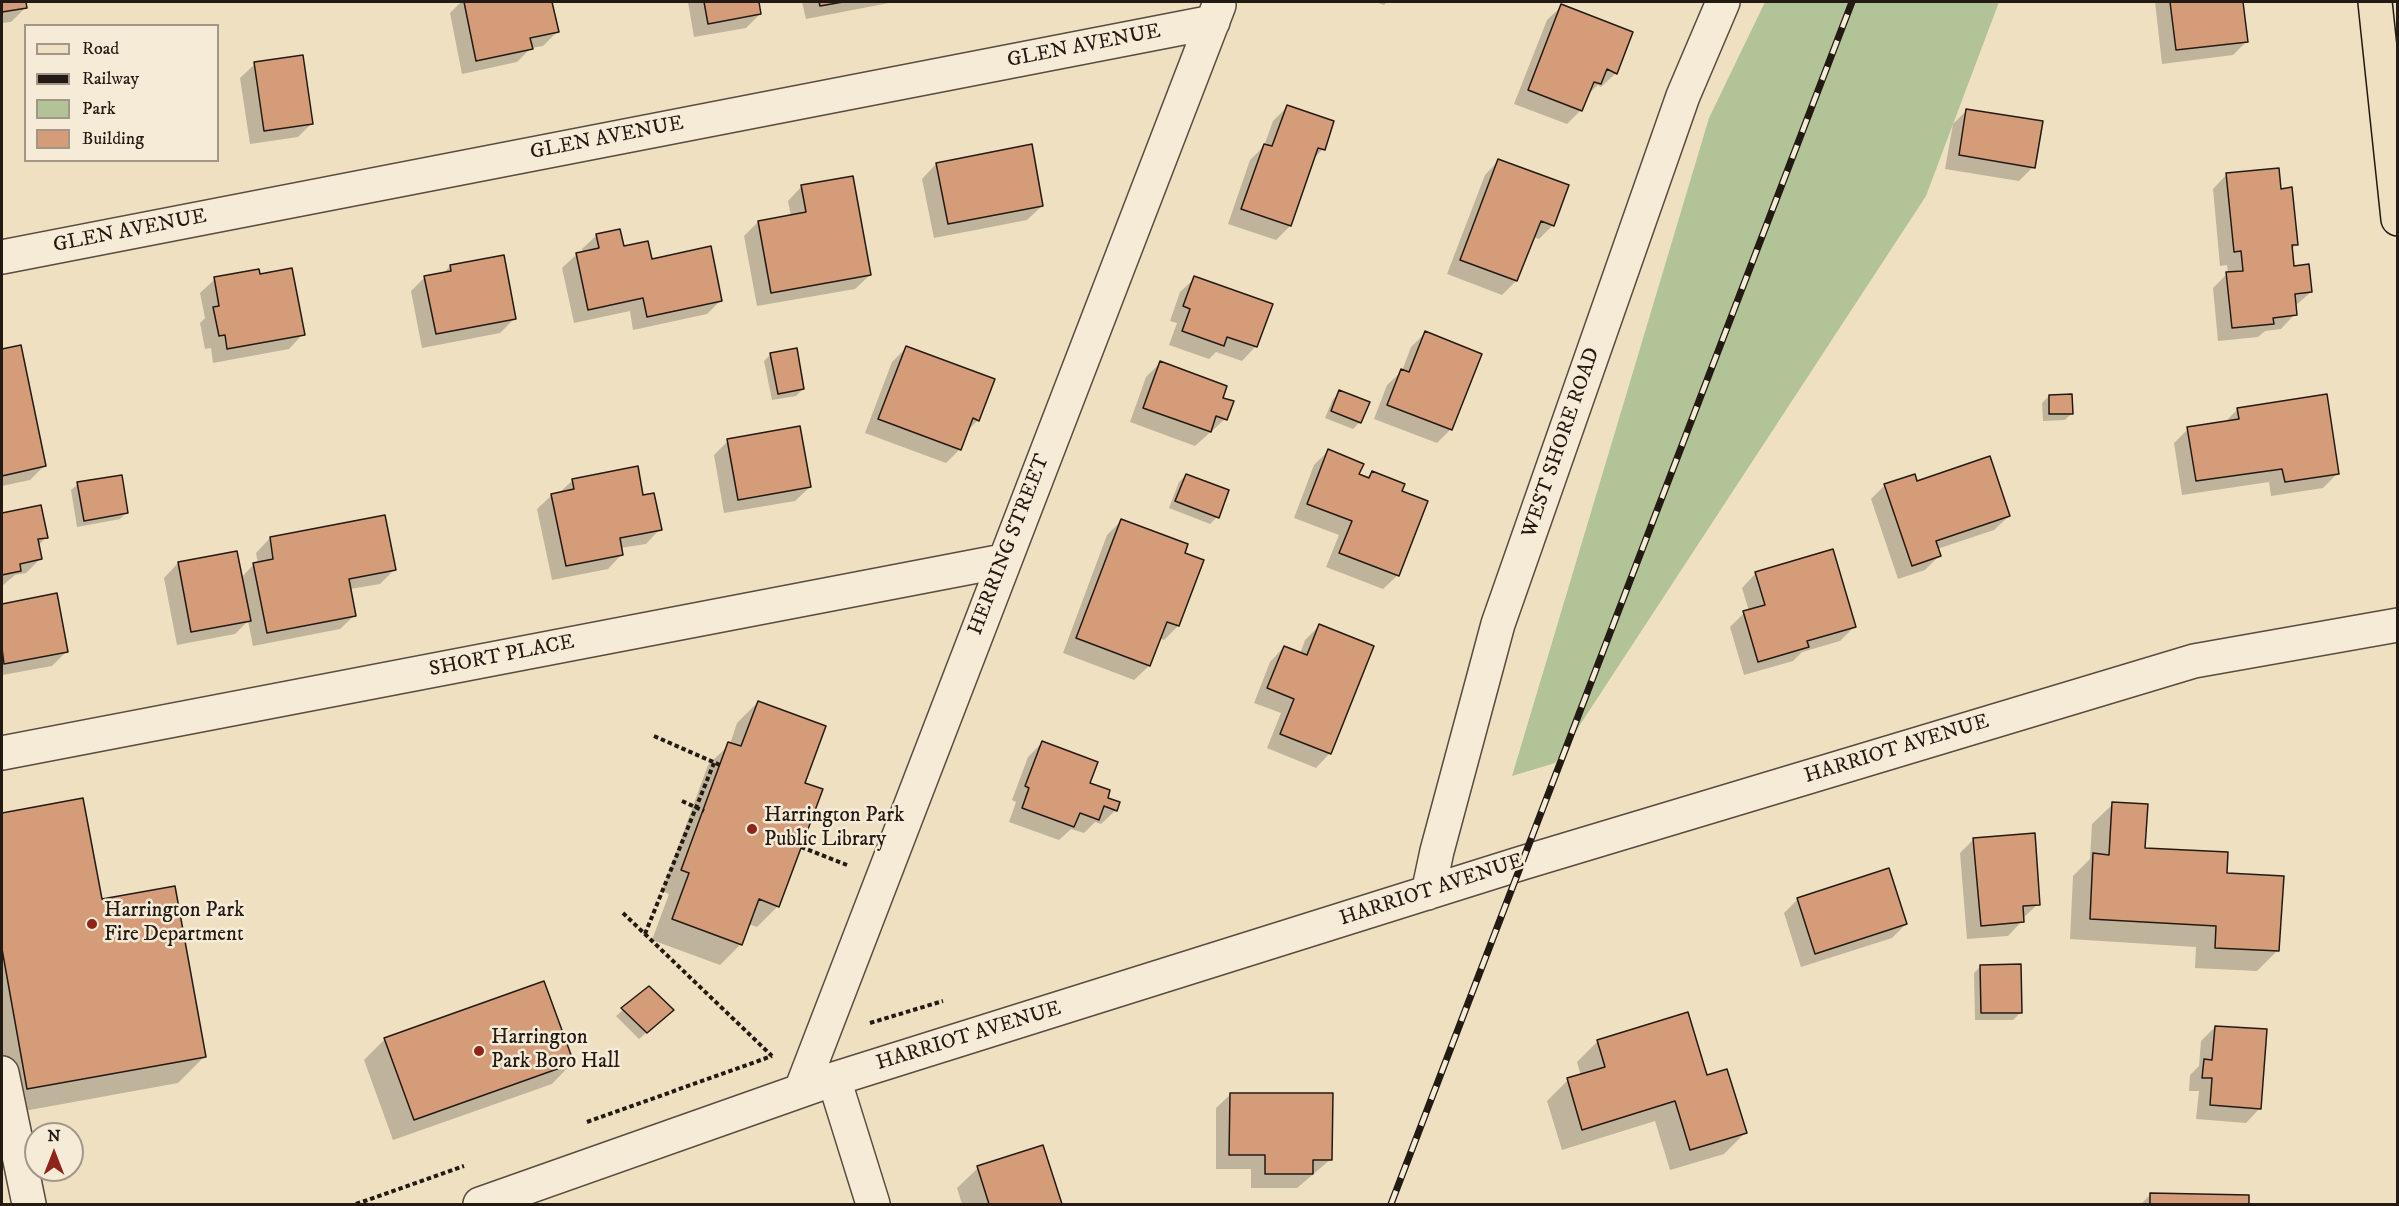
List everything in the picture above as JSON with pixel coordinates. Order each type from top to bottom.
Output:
[{"type":"main road","points":[[2375,2],[2397,219]]},
{"type":"street","name":"WEST SHORE ROAD","points":[[1428,893],[1437,850],[1498,624],[1683,96],[1723,2]]},
{"type":"street","name":"GLEN AVENUE","points":[[2,256],[1217,12]]},
{"type":"street","name":"HERRING STREET","points":[[801,1090],[1003,561],[1217,12]]},
{"type":"street","name":"SHORT PLACE","points":[[2,753],[1003,561]]},
{"type":"street","name":"HARRIOT AVENUE","points":[[480,1204],[834,1079],[1428,893],[2194,661],[2397,625]]},
{"type":"street","points":[[2,1073],[29,1204]]},
{"type":"street","points":[[834,1079],[873,1204]]},
{"type":"path","points":[[654,736],[720,765]]},
{"type":"path","points":[[645,934],[714,763]]},
{"type":"path","points":[[682,801],[704,811]]},
{"type":"path","points":[[801,847],[851,867]]},
{"type":"path","points":[[623,913],[772,1056],[776,1045]]},
{"type":"green space","points":[[1765,2],[1999,2],[1926,196],[1555,763],[1512,776],[1709,118]]},
{"type":"building","points":[[2,2],[26,2],[27,8],[2,12]]},
{"type":"building","points":[[464,2],[552,2],[559,32],[530,38],[533,49],[476,61]]},
{"type":"building","points":[[704,2],[759,2],[761,14],[708,24]]},
{"type":"building","points":[[819,2],[843,2],[820,6]]},
{"type":"building","points":[[2170,2],[2243,2],[2248,42],[2176,50]]},
{"type":"building","points":[[1561,4],[1633,32],[1617,74],[1607,69],[1601,84],[1594,82],[1582,111],[1528,90]]},
{"type":"building","points":[[303,55],[313,124],[264,131],[254,62]]},
{"type":"building","points":[[1287,105],[1334,121],[1325,150],[1318,148],[1291,226],[1241,209],[1264,144],[1272,146]]},
{"type":"building","points":[[1966,109],[2043,121],[2035,168],[1959,155]]},
{"type":"building","points":[[1032,144],[1043,206],[948,224],[936,163]]},
{"type":"building","points":[[1498,159],[1569,185],[1554,226],[1541,221],[1517,281],[1460,260]]},
{"type":"building","points":[[2279,168],[2281,189],[2292,187],[2298,245],[2292,245],[2294,266],[2309,264],[2312,292],[2295,294],[2297,315],[2273,318],[2274,324],[2232,328],[2226,272],[2243,271],[2241,251],[2234,252],[2226,173]]},
{"type":"building","points":[[853,176],[871,275],[771,293],[758,221],[806,212],[801,185]]},
{"type":"building","points":[[620,229],[624,246],[648,241],[652,259],[711,246],[722,301],[647,317],[643,298],[588,310],[576,253],[599,248],[596,234]]},
{"type":"building","points":[[504,255],[516,319],[436,334],[424,276],[451,271],[450,265]]},
{"type":"building","points":[[292,268],[305,335],[227,349],[225,335],[219,336],[213,307],[219,306],[214,277],[259,269],[260,274]]},
{"type":"building","points":[[1194,276],[1273,304],[1257,347],[1227,337],[1224,346],[1182,331],[1190,309],[1183,306]]},
{"type":"building","points":[[1425,331],[1482,354],[1452,430],[1387,405],[1401,369],[1409,372]]},
{"type":"building","points":[[21,345],[46,466],[2,476],[2,349]]},
{"type":"building","points":[[906,346],[995,379],[979,421],[973,418],[961,450],[878,419]]},
{"type":"building","points":[[797,348],[804,389],[778,394],[770,353]]},
{"type":"building","points":[[1160,361],[1227,386],[1223,398],[1234,401],[1227,420],[1216,416],[1211,432],[1143,408]]},
{"type":"building","points":[[1339,390],[1370,402],[1361,423],[1331,411]]},
{"type":"building","points":[[2072,394],[2073,414],[2049,414],[2049,395]]},
{"type":"building","points":[[2327,394],[2339,474],[2285,482],[2282,469],[2196,481],[2187,427],[2239,419],[2237,408]]},
{"type":"building","points":[[800,426],[811,487],[738,500],[727,439]]},
{"type":"building","points":[[1328,449],[1364,464],[1359,474],[1369,478],[1372,471],[1405,484],[1402,491],[1428,501],[1399,576],[1339,553],[1352,521],[1307,504]]},
{"type":"building","points":[[1990,456],[2010,516],[1936,541],[1941,556],[1912,566],[1884,484],[1915,474],[1917,481]]},
{"type":"building","points":[[638,466],[643,495],[654,493],[662,530],[620,538],[623,555],[566,566],[551,494],[574,489],[572,479]]},
{"type":"building","points":[[1186,474],[1229,490],[1219,518],[1175,501]]},
{"type":"building","points":[[122,475],[128,513],[84,521],[77,482]]},
{"type":"building","points":[[41,505],[48,538],[38,539],[42,559],[20,564],[21,571],[2,575],[2,513]]},
{"type":"building","points":[[385,515],[396,570],[349,579],[356,616],[267,633],[253,563],[273,559],[270,537]]},
{"type":"building","points":[[1121,519],[1188,544],[1185,553],[1204,560],[1179,626],[1167,622],[1150,666],[1076,638]]},
{"type":"building","points":[[1833,549],[1856,627],[1807,641],[1809,647],[1758,662],[1743,611],[1765,605],[1755,572]]},
{"type":"building","points":[[237,551],[251,621],[191,632],[178,562]]},
{"type":"building","points":[[57,593],[68,652],[4,664],[2,604]]},
{"type":"building","points":[[1319,624],[1374,646],[1331,754],[1280,734],[1294,699],[1267,688],[1284,646],[1307,655]]},
{"type":"building","name":"Harrington Park Public Library","points":[[758,701],[826,726],[805,783],[823,789],[779,907],[759,899],[742,945],[672,919],[689,873],[681,870],[728,742],[741,746]]},
{"type":"building","points":[[1042,741],[1098,762],[1090,783],[1110,790],[1108,798],[1120,802],[1117,811],[1104,806],[1099,820],[1080,813],[1074,827],[1022,808],[1029,788],[1025,786]]},
{"type":"building","name":"Harrington Park Fire Department","points":[[83,798],[102,899],[175,886],[206,1057],[27,1089],[2,949],[2,813]]},
{"type":"building","points":[[2112,802],[2148,804],[2145,848],[2228,852],[2227,873],[2284,876],[2279,951],[2215,948],[2216,926],[2090,919],[2093,853],[2109,855]]},
{"type":"building","points":[[2035,833],[2040,905],[2023,906],[2024,922],[1981,926],[1973,838]]},
{"type":"building","points":[[1889,868],[1907,924],[1815,954],[1797,898]]},
{"type":"building","points":[[2021,964],[2022,1013],[1981,1013],[1980,965]]},
{"type":"building","name":"Harrington Park Boro Hall","points":[[544,981],[574,1063],[414,1120],[384,1038]]},
{"type":"building","points":[[649,986],[674,1010],[647,1033],[621,1008]]},
{"type":"building","points":[[1688,1012],[1707,1075],[1727,1069],[1747,1133],[1690,1150],[1675,1101],[1582,1130],[1567,1078],[1605,1067],[1597,1040]]},
{"type":"building","points":[[2215,1026],[2267,1029],[2261,1109],[2210,1105],[2212,1078],[2202,1078],[2204,1059],[2212,1060]]},
{"type":"building","points":[[1230,1093],[1333,1093],[1332,1160],[1313,1160],[1313,1174],[1265,1174],[1265,1155],[1229,1155]]},
{"type":"building","points":[[1043,1145],[1062,1204],[989,1204],[977,1166]]},
{"type":"building","points":[[2150,1193],[2249,1195],[2249,1204],[2150,1204]]},
{"type":"railway","points":[[1391,1204],[1852,2]]},
{"type":"place","name":"Harrington Park Public Library","points":[[752,829]]},
{"type":"place","name":"Harrington Park Fire Department","points":[[92,924]]},
{"type":"place","name":"Harrington Park Boro Hall","points":[[479,1051]]}]
